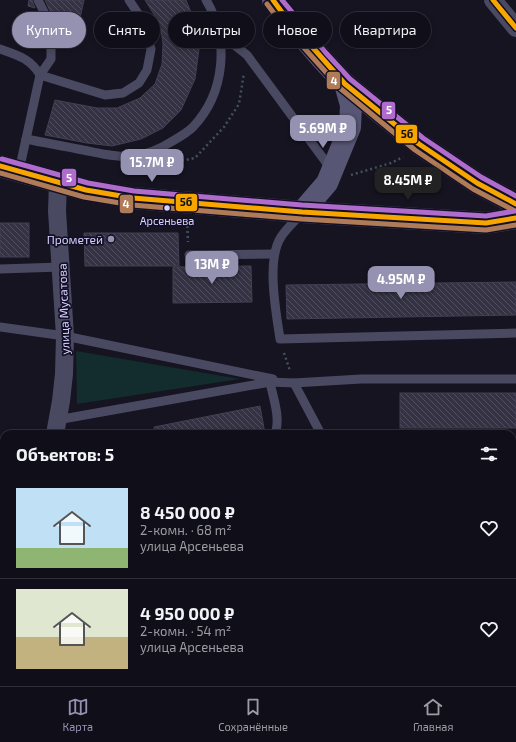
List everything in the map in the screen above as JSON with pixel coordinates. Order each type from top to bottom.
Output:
[{"type":"main road","points":[[273,0],[315,52],[345,84],[419,144],[476,183],[516,204]]},
{"type":"main road","points":[[302,212],[330,177],[350,127],[351,105],[345,84]]},
{"type":"main road","points":[[10,169],[86,190],[118,196],[186,203],[302,212],[486,223],[516,218]]},
{"type":"street","points":[[493,0],[516,28]]},
{"type":"street","name":"улица Мусатова","points":[[56,427],[64,374],[65,336],[57,211],[58,182]]},
{"type":"lane","points":[[10,169],[26,139],[40,75],[51,59],[51,32],[38,0]]},
{"type":"lane","points":[[0,49],[25,58],[35,67],[40,75],[105,95],[123,93],[139,83],[147,70],[151,49],[141,18],[129,0]]},
{"type":"lane","points":[[206,0],[212,12]]},
{"type":"lane","points":[[26,139],[114,155],[133,156],[150,152],[165,146],[192,128],[210,103],[218,85],[221,48]]},
{"type":"lane","points":[[237,48],[246,55],[330,177]]},
{"type":"lane","points":[[302,212],[280,237],[274,254],[274,292],[280,339],[516,333]]},
{"type":"lane","points":[[189,255],[274,254]]},
{"type":"lane","points":[[0,269],[61,267]]},
{"type":"lane","points":[[0,327],[65,336],[294,383]]},
{"type":"lane","points":[[56,427],[270,382],[294,383],[361,380],[516,379]]},
{"type":"lane","points":[[270,382],[277,418],[277,430]]},
{"type":"lane","points":[[294,383],[319,430]]},
{"type":"path","points":[[330,177],[391,163],[404,156],[419,144]]},
{"type":"path","points":[[186,203],[189,255]]},
{"type":"path","points":[[280,339],[294,383]]},
{"type":"green space","points":[[76,351],[240,379],[77,404]]},
{"type":"building","points":[[29,0],[32,0],[35,8],[28,6]]},
{"type":"building","points":[[45,0],[84,0],[81,12],[50,11]]},
{"type":"building","points":[[145,0],[186,0],[191,12],[168,12],[168,48],[199,49],[195,79],[181,110],[163,128],[141,139],[112,146],[45,135],[55,100],[97,108],[117,108],[140,98],[155,84],[162,64],[163,44],[160,27],[160,12],[152,12]]},
{"type":"building","points":[[0,223],[29,223],[29,257],[0,257]]},
{"type":"building","points":[[84,233],[178,233],[179,266],[85,266]]},
{"type":"building","points":[[251,266],[252,302],[173,303],[173,267]]},
{"type":"building","points":[[516,282],[516,315],[287,319],[286,285]]},
{"type":"building","points":[[400,393],[516,393],[516,428],[400,428]]},
{"type":"building","points":[[260,406],[264,430],[154,430],[154,427]]},
{"type":"transit line","name":"5б","points":[[273,0],[284,15],[345,84],[419,144],[477,183],[516,204]]},
{"type":"transit line","name":"5","points":[[282,0],[326,53],[350,79],[423,138],[481,177],[516,196]]},
{"type":"transit line","name":"5б","points":[[493,0],[516,28]]},
{"type":"transit line","name":"4","points":[[267,4],[279,20],[341,89],[415,150],[473,189],[513,210]]},
{"type":"transit line","name":"5","points":[[2,159],[88,183],[134,191],[302,205],[486,216],[515,211]]},
{"type":"transit line","name":"5б","points":[[0,166],[86,190],[133,198],[302,212],[486,223],[516,218]]},
{"type":"transit line","name":"4","points":[[0,173],[84,197],[132,205],[302,219],[486,230],[516,225]]},
{"type":"place","name":"Арсеньева","points":[[167,208]]},
{"type":"place","name":"Прометей","points":[[111,239]]}]
